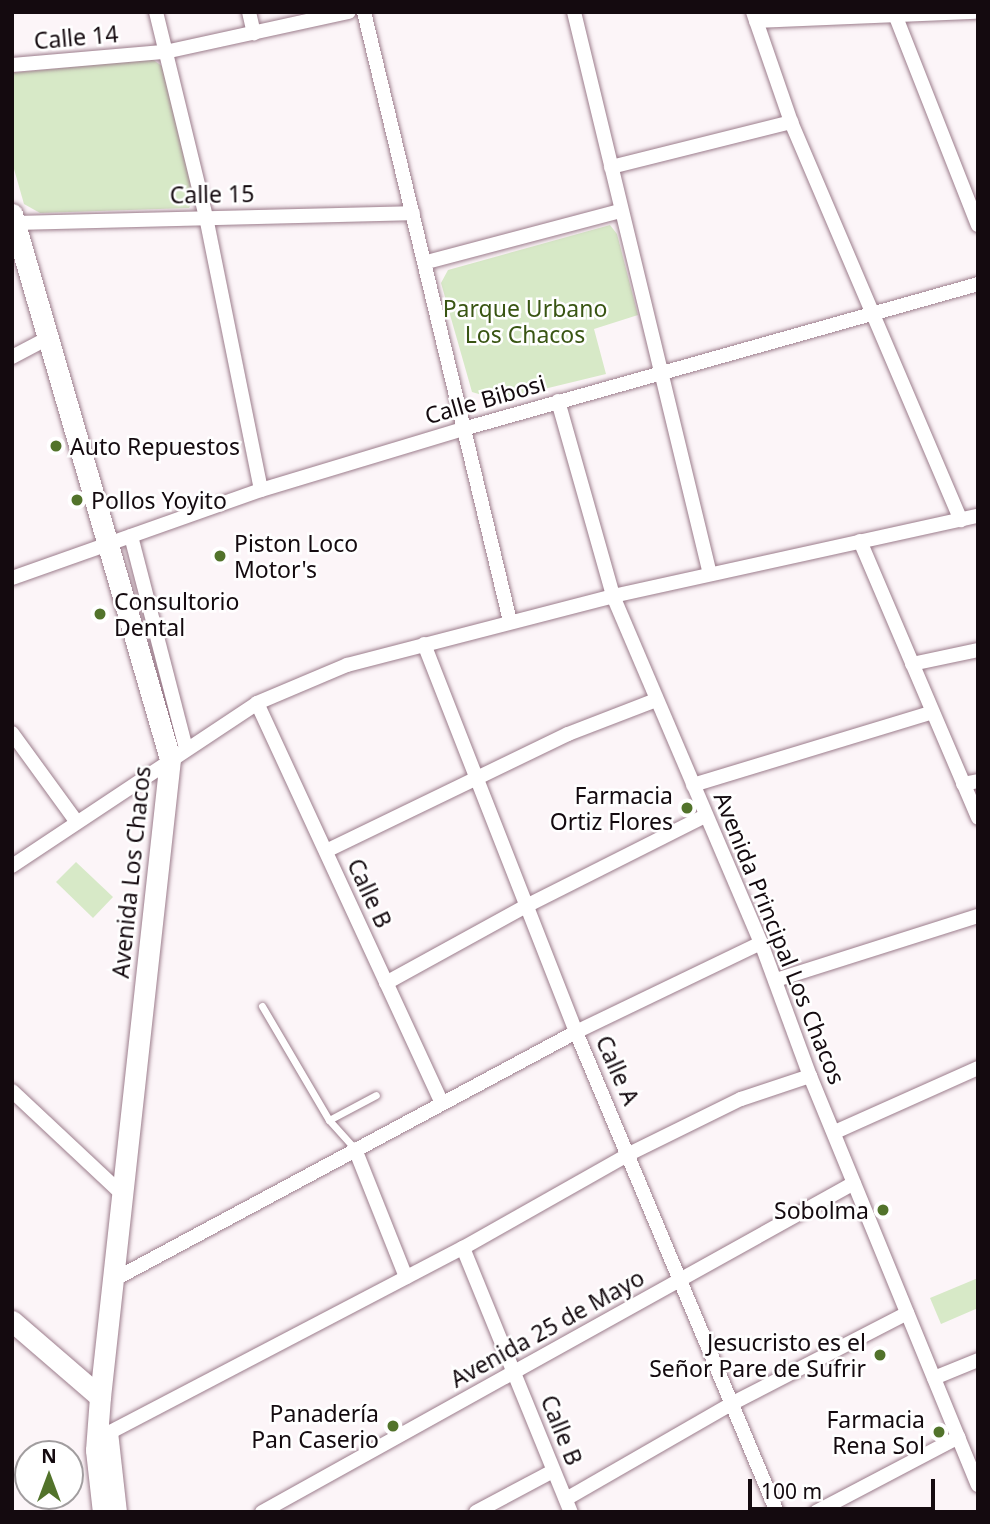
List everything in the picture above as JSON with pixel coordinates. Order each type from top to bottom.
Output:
[{"type":"street","points":[[156,12],[206,217],[261,490]]},
{"type":"street","points":[[249,12],[254,33]]},
{"type":"street","name":"Calle 14","points":[[12,65],[165,52],[349,12]]},
{"type":"street","points":[[364,12],[427,262],[463,429],[510,621]]},
{"type":"street","points":[[574,12],[710,574]]},
{"type":"street","points":[[961,520],[791,122],[755,17],[975,12]]},
{"type":"street","points":[[895,14],[978,225]]},
{"type":"street","points":[[611,167],[791,122]]},
{"type":"street","points":[[427,262],[620,211]]},
{"type":"street","name":"Calle 15","points":[[13,220],[413,213]]},
{"type":"street","name":"Avenida Los Chacos","points":[[13,220],[110,543],[178,754],[121,1193],[115,1279],[100,1397],[104,1435],[103,1512]]},
{"type":"street","name":"Calle Bibosi","points":[[12,578],[261,490],[662,371],[872,316],[978,284]]},
{"type":"street","points":[[12,357],[48,338]]},
{"type":"street","name":"Avenida Principal Los Chacos","points":[[558,401],[613,596],[761,943],[810,1076],[978,1485]]},
{"type":"street","points":[[12,866],[257,703],[346,665],[613,596],[978,516]]},
{"type":"street","points":[[131,536],[178,754]]},
{"type":"street","points":[[860,541],[930,713],[971,783],[978,818]]},
{"type":"street","name":"Calle A","points":[[424,644],[576,1032],[682,1279],[777,1512]]},
{"type":"street","points":[[912,664],[978,650]]},
{"type":"street","points":[[326,852],[568,734],[656,700]]},
{"type":"street","name":"Calle B","points":[[257,703],[441,1102]]},
{"type":"street","points":[[693,785],[930,713]]},
{"type":"street","points":[[12,733],[76,821]]},
{"type":"street","points":[[386,983],[526,906],[705,816]]},
{"type":"street","points":[[776,981],[978,916]]},
{"type":"street","points":[[115,1279],[441,1102],[576,1032],[761,943]]},
{"type":"street","points":[[835,1132],[978,1068]]},
{"type":"street","points":[[120,1512],[104,1435],[463,1248],[629,1154],[741,1099],[810,1076]]},
{"type":"street","points":[[12,1091],[121,1193]]},
{"type":"street","points":[[355,1149],[405,1277]]},
{"type":"street","name":"Avenida 25 de Mayo","points":[[262,1512],[854,1183]]},
{"type":"street","name":"Calle B","points":[[463,1248],[569,1505]]},
{"type":"street","points":[[569,1505],[733,1403],[907,1313]]},
{"type":"street","points":[[12,1321],[100,1397]]},
{"type":"street","points":[[934,1378],[978,1360]]},
{"type":"street","points":[[816,1512],[959,1437]]},
{"type":"street","points":[[476,1512],[553,1471]]},
{"type":"lane","points":[[262,1006],[329,1120],[355,1149]]},
{"type":"lane","points":[[329,1120],[376,1095]]},
{"type":"green space","points":[[152,59],[162,66],[194,199],[189,208],[40,213],[24,204],[12,162],[12,73]]},
{"type":"green space","name":"Parque Urbano Los Chacos","points":[[610,225],[617,234],[638,315],[594,329],[606,374],[499,400],[472,392],[441,283],[448,270]]},
{"type":"green space","points":[[76,862],[113,897],[93,918],[56,882]]},
{"type":"green space","points":[[978,1278],[978,1308],[941,1324],[930,1298]]},
{"type":"place","name":"Auto Repuestos","points":[[56,446]]},
{"type":"place","name":"Pollos Yoyito","points":[[77,500]]},
{"type":"place","name":"Piston Loco Motor's","points":[[220,556]]},
{"type":"place","name":"Consultorio Dental","points":[[100,614]]},
{"type":"place","name":"Farmacia Ortiz Flores","points":[[687,808]]},
{"type":"place","name":"Sobolma","points":[[883,1210]]},
{"type":"place","name":"Jesucristo es el Señor Pare de Sufrir","points":[[880,1355]]},
{"type":"place","name":"Panadería Pan Caserio","points":[[393,1426]]},
{"type":"place","name":"Farmacia Rena Sol","points":[[939,1432]]}]
